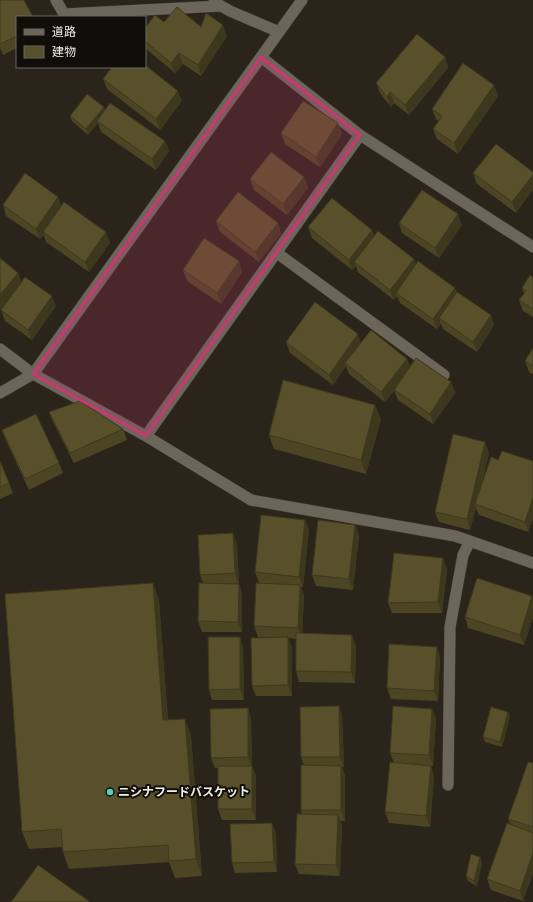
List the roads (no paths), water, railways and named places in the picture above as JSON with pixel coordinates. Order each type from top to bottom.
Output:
[{"type":"street","points":[[56,0],[64,14],[216,3],[279,32]]},
{"type":"street","points":[[0,393],[34,374],[302,0]]},
{"type":"street","points":[[261,57],[360,135],[533,248]]},
{"type":"street","points":[[146,436],[278,253],[360,135]]},
{"type":"street","points":[[278,253],[444,376]]},
{"type":"street","points":[[0,349],[34,374],[146,436],[251,500],[455,536],[533,563]]},
{"type":"street","points":[[448,785],[450,627],[463,555],[470,541]]},
{"type":"place","name":"ニシナフードバスケット","points":[[110,792]]}]
